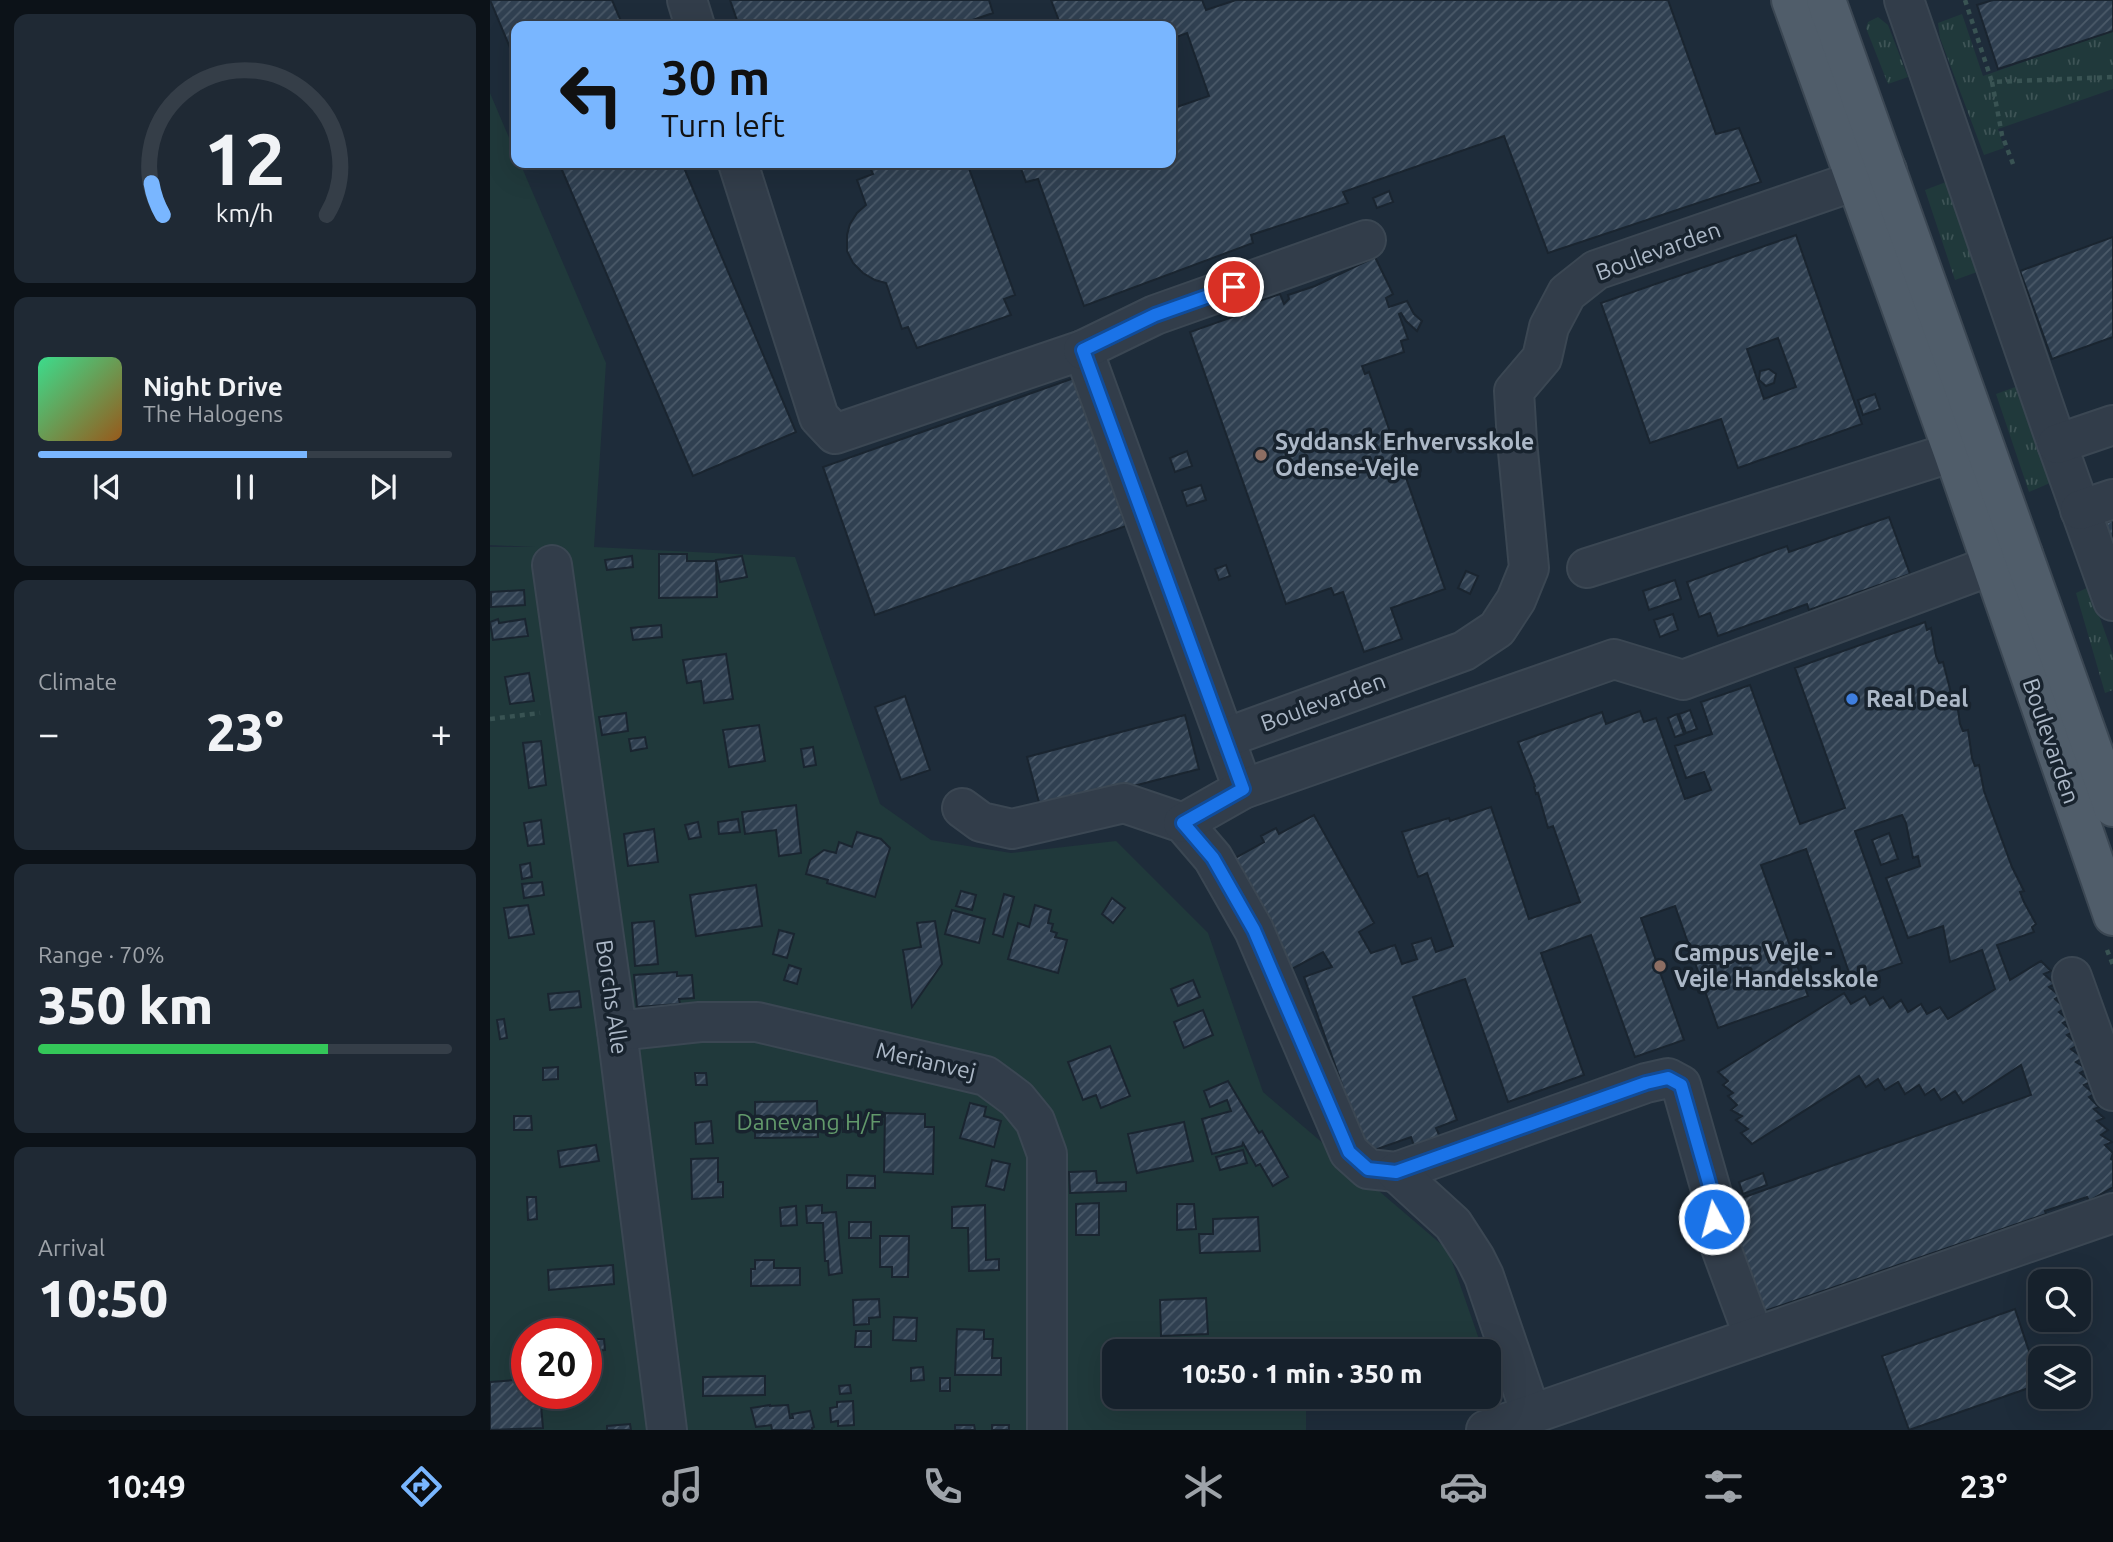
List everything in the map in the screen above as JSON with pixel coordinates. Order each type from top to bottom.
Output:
[{"type":"main road","name":"Boulevarden","points":[[1816,4],[1871,176],[1953,452],[2007,559],[2113,807]]},
{"type":"main road","name":"Boulevarden","points":[[1871,176],[2007,559],[2113,916]]},
{"type":"street","points":[[687,0],[693,21]]},
{"type":"street","points":[[1904,0],[2057,444],[2096,504],[2113,601]]},
{"type":"street","points":[[740,168],[819,417],[835,434],[1083,350],[1155,315],[1366,240]]},
{"type":"street","name":"Boulevarden","points":[[1225,738],[1465,651],[1497,629],[1517,600],[1529,568],[1514,391],[1542,358],[1549,327],[1567,293],[1596,270],[1871,176]]},
{"type":"street","points":[[1083,350],[1243,789]]},
{"type":"street","points":[[2057,444],[2113,425]]},
{"type":"street","points":[[1587,568],[1953,452]]},
{"type":"street","points":[[1183,823],[1243,789],[1614,659],[1683,680],[2007,559]]},
{"type":"street","name":"Borchs Alle","points":[[552,565],[617,1031],[667,1430]]},
{"type":"street","points":[[962,808],[981,822],[1012,829],[1124,803],[1183,823],[1213,858],[1254,930],[1349,1152],[1368,1169],[1396,1172],[1646,1083],[1668,1078],[1681,1085],[1713,1197],[1718,1240],[1754,1337]]},
{"type":"street","points":[[2072,977],[2113,1091]]},
{"type":"street","name":"Merianvej","points":[[617,1031],[700,1022],[757,1022],[986,1076],[1017,1099],[1035,1121],[1047,1154],[1047,1430]]},
{"type":"street","points":[[1396,1172],[1452,1224],[1475,1258],[1484,1276],[1531,1414]]},
{"type":"street","points":[[1486,1430],[2113,1213]]},
{"type":"path","points":[[1965,0],[1992,82],[2002,135],[2013,163]]},
{"type":"path","points":[[1992,82],[2113,78]]},
{"type":"path","points":[[490,719],[572,708]]},
{"type":"path","points":[[2113,959],[2113,965]]},
{"type":"green space","points":[[1962,14],[1983,76],[2113,31],[2113,89],[1998,129],[2004,148],[1984,155],[1940,38],[1938,23]]},
{"type":"green space","points":[[1878,17],[1888,25],[1908,77],[1888,84],[1866,28],[1868,22]]},
{"type":"green space","name":"Danevang H/F","points":[[490,93],[511,142],[511,168],[522,168],[606,363],[594,547],[795,557],[880,804],[931,840],[1011,853],[1116,841],[1208,933],[1263,1092],[1448,1250],[1479,1339],[1102,1339],[1102,1409],[1306,1409],[1306,1430],[490,1430],[490,547],[535,547],[490,545]]},
{"type":"green space","points":[[1946,182],[1977,272],[1955,280],[1925,190]]},
{"type":"green space","points":[[2018,386],[2050,483],[2029,492],[1996,394]]},
{"type":"green space","points":[[2089,587],[2113,655],[2113,690],[2105,693],[2076,593]]},
{"type":"building","points":[[490,0],[612,0],[621,21],[511,21],[511,50]]},
{"type":"building","points":[[730,0],[989,0],[993,13],[970,21],[737,21]]},
{"type":"building","points":[[1051,0],[1202,0],[1206,10],[1236,0],[1668,0],[1716,134],[1739,128],[1761,182],[1548,253],[1504,136],[1343,192],[1348,203],[1251,235],[1253,243],[1084,306],[1038,179],[1026,182],[1021,168],[1176,168],[1176,107],[1209,96],[1187,33],[1176,37],[1176,21],[1059,21]]},
{"type":"building","points":[[1993,0],[2113,0],[2113,31],[1998,69],[1977,5]]},
{"type":"building","points":[[561,168],[684,168],[796,432],[693,476]]},
{"type":"building","points":[[870,168],[969,168],[1015,295],[1004,299],[1011,315],[917,348],[908,327],[902,329],[886,283],[863,273],[853,263],[847,251],[850,224],[866,205],[857,180],[873,174]]},
{"type":"building","points":[[1389,191],[1393,202],[1377,208],[1373,198]]},
{"type":"building","points":[[1796,235],[1862,424],[1738,468],[1721,419],[1650,443],[1601,303]],"holes":[[[1778,338],[1796,387],[1764,399],[1747,349]]]},
{"type":"building","points":[[2113,237],[2113,337],[2052,359],[2020,271]]},
{"type":"building","points":[[1375,257],[1393,294],[1386,298],[1389,307],[1407,301],[1414,314],[1422,321],[1417,331],[1401,313],[1399,314],[1408,339],[1401,341],[1404,352],[1362,366],[1365,374],[1369,372],[1445,589],[1391,608],[1402,639],[1364,652],[1343,592],[1334,595],[1331,588],[1286,604],[1190,332],[1244,313],[1242,307],[1280,294],[1284,304],[1289,299],[1288,295],[1315,286]]},
{"type":"building","points":[[1769,369],[1776,374],[1774,383],[1766,386],[1759,380],[1760,371]]},
{"type":"building","points":[[1074,378],[1126,526],[875,615],[823,467]]},
{"type":"building","points":[[1875,394],[1880,409],[1863,415],[1858,400]]},
{"type":"building","points":[[1187,451],[1192,466],[1175,472],[1170,458]]},
{"type":"building","points":[[1201,485],[1206,500],[1187,506],[1182,491]]},
{"type":"building","points":[[1889,517],[1910,574],[1809,610],[1807,604],[1718,636],[1710,613],[1699,617],[1687,582],[1787,546],[1789,552]]},
{"type":"building","points":[[2113,520],[2113,547],[2105,523]]},
{"type":"building","points":[[659,554],[687,554],[687,561],[716,561],[717,597],[659,598]]},
{"type":"building","points":[[632,556],[633,567],[607,570],[605,560]]},
{"type":"building","points":[[742,556],[747,577],[720,582],[716,560]]},
{"type":"building","points":[[1226,565],[1230,576],[1219,580],[1215,569]]},
{"type":"building","points":[[1466,571],[1478,576],[1470,594],[1458,588]]},
{"type":"building","points":[[1675,580],[1681,599],[1649,610],[1643,591]]},
{"type":"building","points":[[524,590],[525,605],[491,607],[491,592]]},
{"type":"building","points":[[1673,614],[1678,630],[1660,637],[1654,620]]},
{"type":"building","points":[[498,619],[499,623],[525,619],[528,636],[493,640],[490,622]]},
{"type":"building","points":[[1925,622],[1927,630],[1931,628],[1936,656],[1939,663],[1943,662],[1952,697],[1956,696],[1960,724],[1963,731],[1968,730],[1972,758],[1975,766],[1979,765],[1984,791],[2012,867],[2024,891],[2020,892],[2036,924],[2032,927],[2034,932],[1997,945],[2010,980],[2041,961],[2051,971],[2044,974],[2055,984],[2049,987],[2060,996],[2055,999],[2065,1008],[2059,1012],[2069,1020],[2063,1023],[2073,1032],[2067,1035],[2078,1045],[2071,1049],[2083,1058],[2076,1062],[2087,1069],[2080,1073],[2091,1082],[2084,1085],[2094,1094],[2089,1097],[2099,1107],[2094,1109],[2104,1118],[2097,1121],[2108,1130],[2101,1135],[2112,1142],[2105,1145],[2113,1153],[2113,1187],[2089,1201],[2087,1197],[2045,1211],[2046,1214],[1762,1312],[1725,1204],[2031,1095],[2021,1065],[1963,1103],[1955,1091],[1941,1100],[1934,1089],[1925,1095],[1919,1085],[1905,1094],[1898,1082],[1885,1090],[1878,1079],[1866,1087],[1859,1076],[1752,1144],[1741,1133],[1748,1129],[1736,1120],[1742,1116],[1731,1110],[1737,1105],[1728,1096],[1733,1093],[1723,1085],[1728,1081],[1718,1072],[1844,993],[1851,1004],[1865,996],[1870,1005],[1883,997],[1890,1008],[1901,1000],[1908,1012],[1921,1004],[1927,1014],[1940,1007],[1948,1019],[1995,989],[1982,950],[1950,962],[1943,926],[1908,938],[1886,878],[1920,866],[1918,856],[1913,858],[1902,815],[1855,831],[1902,963],[1852,981],[1806,849],[1761,865],[1808,996],[1718,1028],[1675,906],[1641,918],[1684,1040],[1635,1057],[1591,935],[1541,953],[1584,1075],[1508,1102],[1465,979],[1413,997],[1457,1120],[1436,1128],[1440,1137],[1414,1146],[1411,1137],[1366,1153],[1304,977],[1332,967],[1323,952],[1290,970],[1230,861],[1264,842],[1261,836],[1276,828],[1279,834],[1314,815],[1374,923],[1359,932],[1371,953],[1395,945],[1402,964],[1417,959],[1412,944],[1431,938],[1436,952],[1453,946],[1427,873],[1418,877],[1402,832],[1449,818],[1450,821],[1491,807],[1529,919],[1580,902],[1553,826],[1548,828],[1518,742],[1602,712],[1606,724],[1640,711],[1644,722],[1656,718],[1685,799],[1711,790],[1704,772],[1686,778],[1675,746],[1712,734],[1701,702],[1750,685],[1800,824],[1845,808],[1795,668]]},
{"type":"building","points":[[661,625],[662,637],[633,640],[631,628]]},
{"type":"building","points":[[726,654],[733,699],[704,703],[701,681],[687,683],[683,660]]},
{"type":"building","points":[[529,673],[534,701],[510,704],[505,677]]},
{"type":"building","points":[[905,696],[930,770],[901,780],[875,707]]},
{"type":"building","points":[[1690,710],[1697,729],[1686,733],[1679,714]]},
{"type":"building","points":[[626,713],[628,731],[602,735],[599,717]]},
{"type":"building","points":[[1677,714],[1684,734],[1675,737],[1668,718]]},
{"type":"building","points":[[1185,715],[1199,769],[1041,810],[1027,757]]},
{"type":"building","points":[[759,725],[765,761],[729,767],[723,730]]},
{"type":"building","points":[[645,737],[647,748],[631,751],[629,739]]},
{"type":"building","points":[[541,741],[546,785],[529,788],[523,743]]},
{"type":"building","points":[[813,747],[816,765],[804,767],[801,749]]},
{"type":"building","points":[[796,805],[801,853],[779,856],[776,830],[745,834],[742,812]]},
{"type":"building","points":[[738,819],[740,832],[719,834],[718,822]]},
{"type":"building","points":[[541,820],[544,844],[528,846],[524,823]]},
{"type":"building","points":[[698,822],[701,837],[689,839],[685,825]]},
{"type":"building","points":[[654,829],[658,862],[628,866],[624,834]]},
{"type":"building","points":[[857,832],[881,839],[890,848],[875,897],[806,874],[810,860],[824,850],[836,853],[839,842],[852,847]]},
{"type":"building","points":[[1889,833],[1898,859],[1881,865],[1872,840]]},
{"type":"building","points":[[530,863],[532,877],[522,879],[520,865]]},
{"type":"building","points":[[542,882],[544,895],[524,898],[522,884]]},
{"type":"building","points":[[756,885],[762,926],[696,936],[690,895]]},
{"type":"building","points":[[961,891],[976,895],[972,910],[956,906]]},
{"type":"building","points":[[1004,894],[1014,897],[1003,937],[993,934]]},
{"type":"building","points":[[1112,898],[1125,908],[1113,923],[1102,914]]},
{"type":"building","points":[[528,905],[534,934],[509,938],[504,908]]},
{"type":"building","points":[[1035,905],[1051,910],[1048,923],[1053,924],[1051,931],[1057,933],[1055,937],[1067,940],[1058,973],[1008,959],[1018,923],[1029,927]]},
{"type":"building","points":[[952,910],[985,919],[979,943],[945,934]]},
{"type":"building","points":[[654,921],[658,964],[635,966],[632,923]]},
{"type":"building","points":[[935,921],[942,964],[912,1007],[903,950],[921,947],[917,923]]},
{"type":"building","points":[[779,930],[794,934],[787,958],[773,954]]},
{"type":"building","points":[[789,965],[801,969],[797,984],[784,980]]},
{"type":"building","points":[[677,972],[677,976],[692,975],[694,998],[679,999],[680,1004],[637,1007],[634,975]]},
{"type":"building","points":[[1193,980],[1200,997],[1178,1006],[1171,989]]},
{"type":"building","points":[[579,991],[581,1007],[550,1010],[548,994]]},
{"type":"building","points":[[1203,1010],[1213,1035],[1184,1048],[1174,1022]]},
{"type":"building","points":[[504,1019],[507,1038],[500,1039],[497,1020]]},
{"type":"building","points":[[1110,1046],[1130,1096],[1101,1108],[1096,1095],[1083,1100],[1068,1062]]},
{"type":"building","points":[[558,1067],[558,1079],[543,1080],[543,1068]]},
{"type":"building","points":[[695,1073],[706,1073],[707,1085],[696,1085]]},
{"type":"building","points":[[1228,1081],[1259,1133],[1262,1131],[1288,1177],[1273,1186],[1260,1164],[1256,1166],[1243,1143],[1242,1146],[1212,1154],[1202,1119],[1231,1111],[1227,1100],[1210,1107],[1204,1091]]},
{"type":"building","points":[[817,1101],[818,1137],[755,1138],[755,1102]]},
{"type":"building","points":[[970,1103],[986,1107],[984,1116],[1001,1121],[994,1147],[960,1138]]},
{"type":"building","points":[[885,1113],[925,1114],[925,1127],[934,1127],[933,1174],[884,1172]]},
{"type":"building","points":[[514,1116],[531,1116],[532,1130],[514,1130]]},
{"type":"building","points":[[859,1119],[860,1131],[843,1132],[842,1120]]},
{"type":"building","points":[[711,1121],[713,1143],[696,1144],[695,1123]]},
{"type":"building","points":[[1184,1122],[1193,1161],[1137,1173],[1128,1134]]},
{"type":"building","points":[[596,1145],[599,1161],[560,1167],[558,1151]]},
{"type":"building","points":[[1243,1150],[1247,1163],[1220,1170],[1216,1157]]},
{"type":"building","points":[[718,1158],[718,1182],[723,1182],[723,1197],[692,1199],[691,1159]]},
{"type":"building","points":[[992,1160],[1010,1164],[1004,1190],[986,1186]]},
{"type":"building","points":[[1096,1171],[1097,1183],[1126,1182],[1126,1191],[1070,1193],[1069,1172]]},
{"type":"building","points":[[1763,1173],[1767,1185],[1743,1194],[1739,1182]]},
{"type":"building","points":[[847,1175],[875,1176],[875,1188],[847,1188]]},
{"type":"building","points":[[527,1197],[536,1197],[537,1219],[528,1220]]},
{"type":"building","points":[[1099,1203],[1099,1235],[1076,1235],[1076,1204]]},
{"type":"building","points":[[1177,1204],[1194,1204],[1196,1229],[1177,1230]]},
{"type":"building","points":[[822,1205],[822,1213],[836,1212],[842,1273],[829,1275],[828,1261],[825,1261],[823,1223],[807,1223],[806,1206]]},
{"type":"building","points":[[985,1205],[986,1260],[999,1259],[999,1270],[969,1271],[968,1228],[952,1228],[952,1207]]},
{"type":"building","points":[[796,1206],[797,1225],[781,1226],[780,1208]]},
{"type":"building","points":[[1258,1217],[1260,1251],[1200,1253],[1199,1234],[1213,1234],[1213,1219]]},
{"type":"building","points":[[849,1222],[871,1222],[871,1238],[849,1238]]},
{"type":"building","points":[[880,1236],[909,1236],[908,1277],[892,1277],[892,1267],[880,1267]]},
{"type":"building","points":[[755,1260],[774,1260],[774,1268],[800,1268],[800,1285],[751,1286],[751,1269],[755,1269]]},
{"type":"building","points":[[613,1265],[614,1284],[549,1290],[548,1270]]},
{"type":"building","points":[[1206,1298],[1208,1334],[1161,1336],[1160,1300]]},
{"type":"building","points":[[879,1299],[880,1317],[869,1318],[869,1324],[854,1325],[853,1300]]},
{"type":"building","points":[[2015,1309],[2028,1348],[2028,1388],[1909,1430],[1882,1356]]},
{"type":"building","points":[[894,1317],[917,1318],[916,1341],[893,1340]]},
{"type":"building","points":[[957,1329],[984,1330],[984,1339],[993,1339],[992,1358],[1001,1358],[1001,1375],[955,1375]]},
{"type":"building","points":[[856,1331],[871,1331],[871,1347],[855,1347]]},
{"type":"building","points":[[923,1367],[924,1380],[911,1381],[911,1368]]},
{"type":"building","points":[[765,1376],[765,1395],[703,1396],[703,1377]]},
{"type":"building","points":[[940,1378],[950,1378],[950,1391],[940,1391]]},
{"type":"building","points":[[511,1380],[511,1409],[541,1409],[543,1428],[490,1430],[490,1382]]},
{"type":"building","points":[[850,1385],[851,1393],[840,1394],[839,1386]]},
{"type":"building","points":[[853,1401],[854,1425],[838,1426],[838,1421],[831,1422],[830,1408],[837,1407],[837,1402]]},
{"type":"building","points":[[788,1405],[790,1418],[793,1418],[792,1414],[810,1411],[814,1427],[812,1430],[772,1430],[771,1425],[756,1427],[751,1408]]},
{"type":"building","points":[[630,1424],[631,1430],[607,1430],[607,1426]]},
{"type":"building","points":[[955,1425],[974,1425],[975,1430],[955,1430]]},
{"type":"building","points":[[992,1425],[1009,1425],[1009,1430],[992,1430]]},
{"type":"place","name":"Syddansk Erhvervsskole Odense-Vejle","points":[[1261,455]]},
{"type":"place","name":"Real Deal","points":[[1852,699]]},
{"type":"place","name":"Campus Vejle - Vejle Handelsskole","points":[[1660,966]]},
{"type":"route","points":[[1234,287],[1155,315],[1083,350],[1243,789],[1183,823],[1213,858],[1254,930],[1349,1152],[1368,1169],[1396,1172],[1646,1083],[1668,1078],[1681,1085],[1713,1197],[1714,1219]]}]
